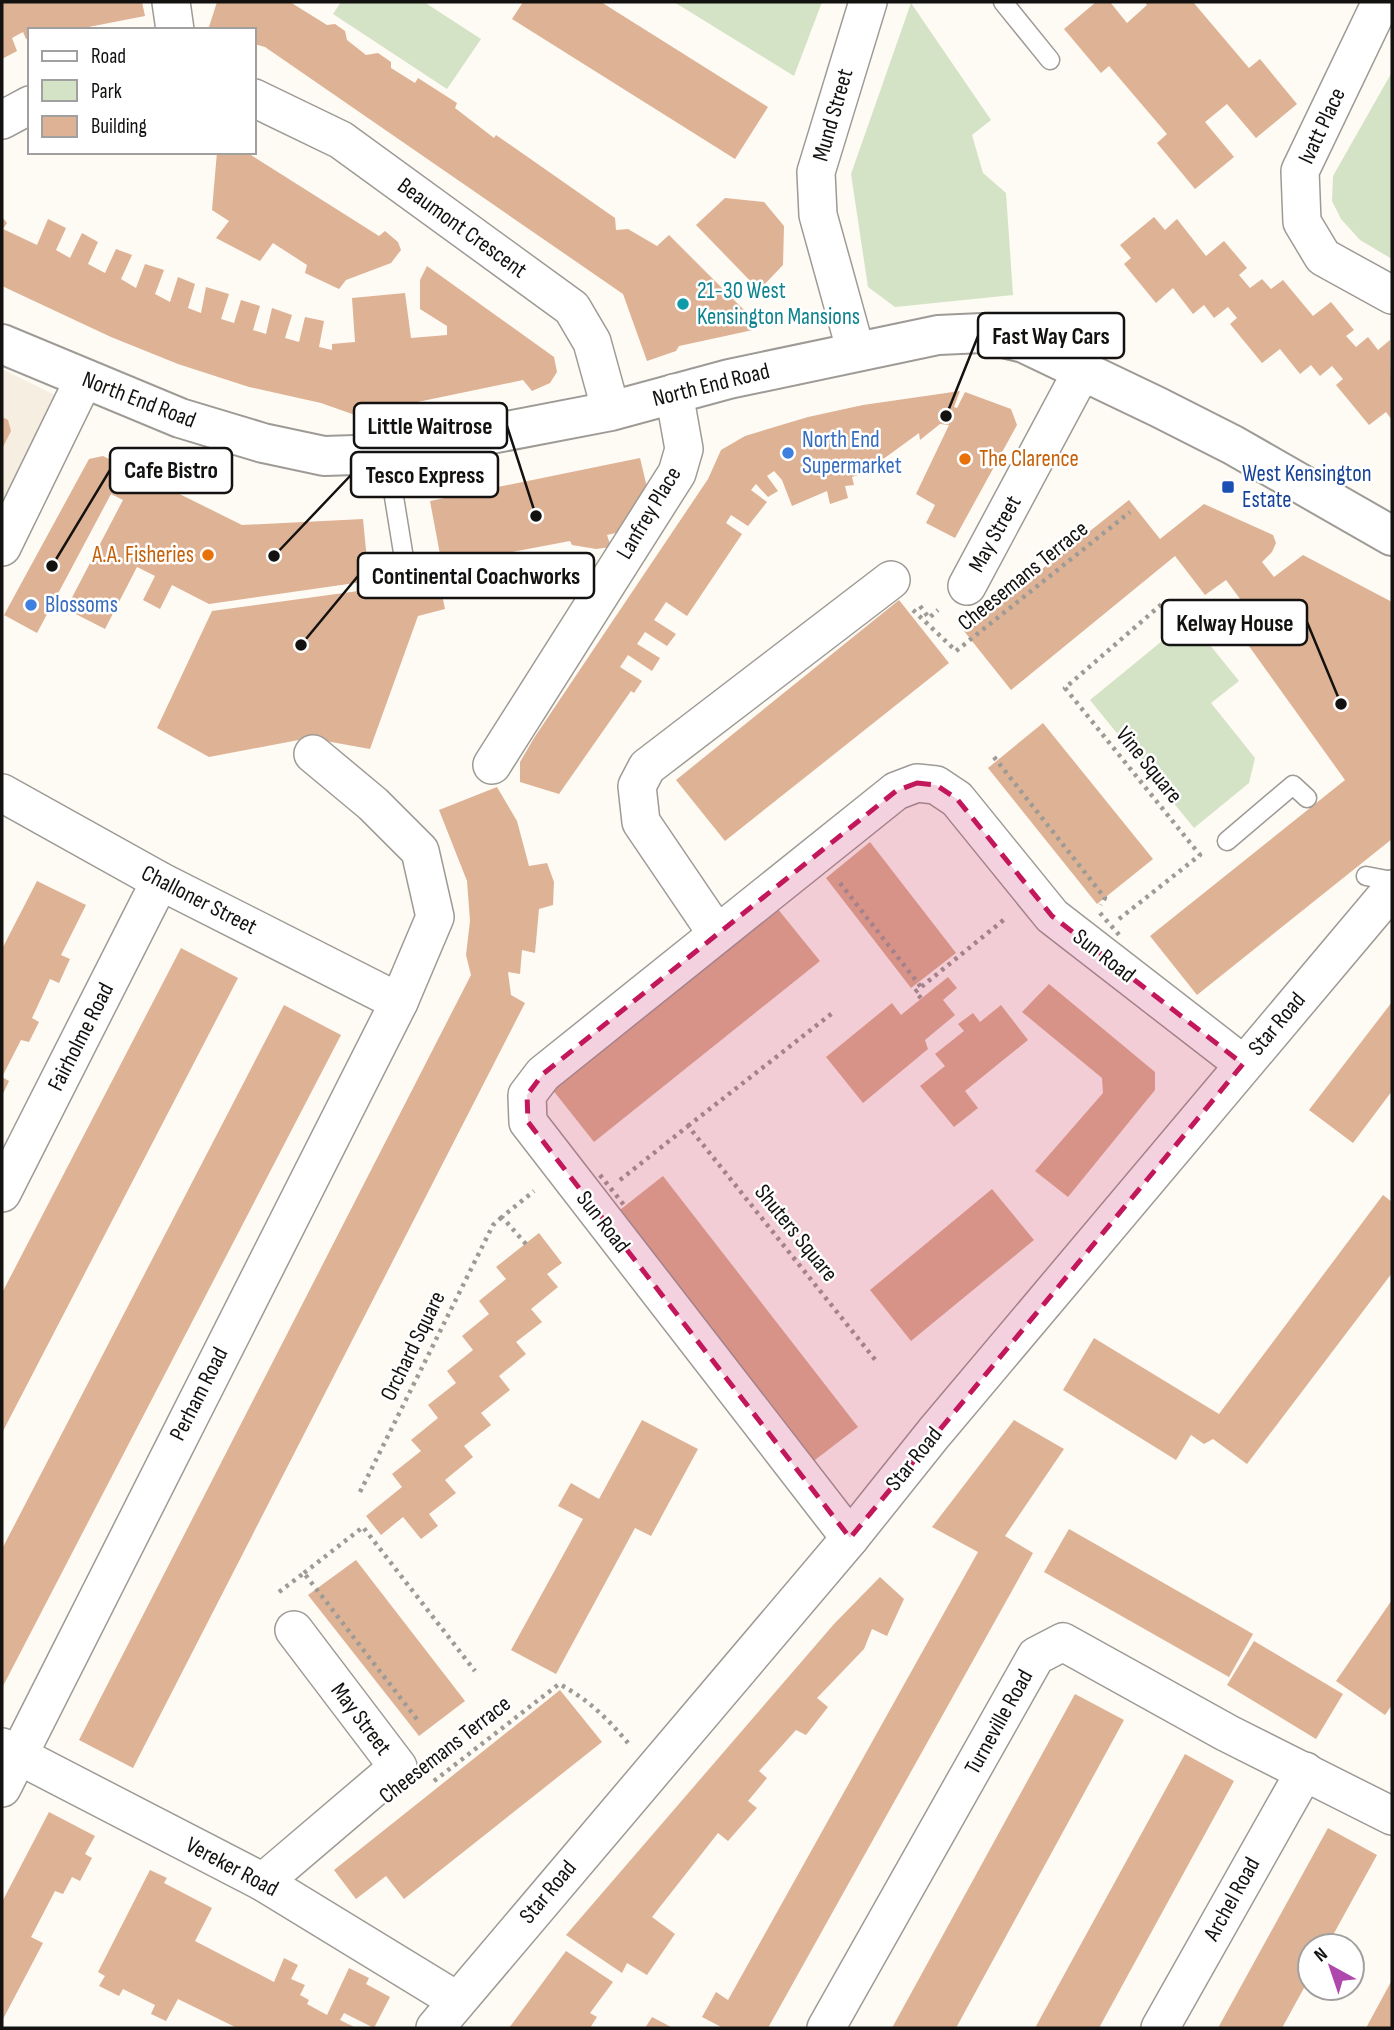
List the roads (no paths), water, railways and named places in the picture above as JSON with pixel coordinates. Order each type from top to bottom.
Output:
[{"type":"main road","name":"North End Road","points":[[2,344],[180,418],[263,443],[324,456],[387,454],[611,411],[674,393],[938,335],[983,332],[1024,344],[1233,444],[1392,536]]},
{"type":"street","points":[[172,2],[175,28]]},
{"type":"street","name":"Mund Street","points":[[856,352],[818,215],[817,172],[868,2]]},
{"type":"street","name":"Ivatt Place","points":[[1382,2],[1300,171],[1302,222],[1324,257],[1392,295]]},
{"type":"street","name":"Beaumont Crescent","points":[[256,99],[341,140],[572,308],[592,342],[611,411]]},
{"type":"street","points":[[2,120],[28,107]]},
{"type":"street","name":"May Street","points":[[967,586],[1082,371]]},
{"type":"street","points":[[2,547],[84,379]]},
{"type":"street","name":"Lanfrey Place","points":[[492,765],[677,474],[684,449],[674,393]]},
{"type":"street","points":[[717,934],[641,822],[637,786],[647,767],[900,593]]},
{"type":"street","name":"Perham Road","points":[[7,1764],[399,1002],[435,917],[420,851],[373,804],[313,754]]},
{"type":"street","name":"Sun Road","points":[[850,1538],[605,1195],[562,1168],[528,1122],[527,1095],[542,1074],[896,791],[917,783],[936,785],[957,799],[1052,916],[1103,932],[1243,1064]]},
{"type":"street","name":"Challoner Street","points":[[2,793],[160,881],[399,1002]]},
{"type":"street","name":"Fairholme Road","points":[[2,1192],[160,881]]},
{"type":"street","name":"Star Road","points":[[445,2014],[850,1538],[934,1433],[1072,1272],[1243,1064],[1379,882]]},
{"type":"street","name":"May Street","points":[[263,1882],[398,1768],[294,1630]]},
{"type":"street","name":"Turneville Road","points":[[826,2028],[1036,1656],[1063,1642],[1227,1732],[1305,1771],[1388,1804]]},
{"type":"street","name":"Vereker Road","points":[[7,1764],[263,1882],[445,2014]]},
{"type":"street","name":"Archel Road","points":[[1160,2028],[1305,1771]]},
{"type":"lane","points":[[1003,2],[1050,60]]},
{"type":"lane","points":[[387,454],[408,583]]},
{"type":"lane","points":[[1227,841],[1293,785],[1307,798]]},
{"type":"lane","points":[[1379,882],[1392,881]]},
{"type":"place","name":"21-30 West Kensington Mansions","points":[[683,304]]},
{"type":"place","name":"Fast Way Cars","points":[[946,416]]},
{"type":"place","name":"North End Supermarket","points":[[788,453]]},
{"type":"place","name":"The Clarence","points":[[965,459]]},
{"type":"place","name":"West Kensington Estate","points":[[1228,487]]},
{"type":"place","name":"Little Waitrose","points":[[536,516]]},
{"type":"place","name":"A.A. Fisheries","points":[[208,555]]},
{"type":"place","name":"Tesco Express","points":[[274,556]]},
{"type":"place","name":"Cafe Bistro","points":[[52,566]]},
{"type":"place","name":"Blossoms","points":[[31,605]]},
{"type":"place","name":"Continental Coachworks","points":[[301,645]]},
{"type":"place","name":"Kelway House","points":[[1341,704]]}]
